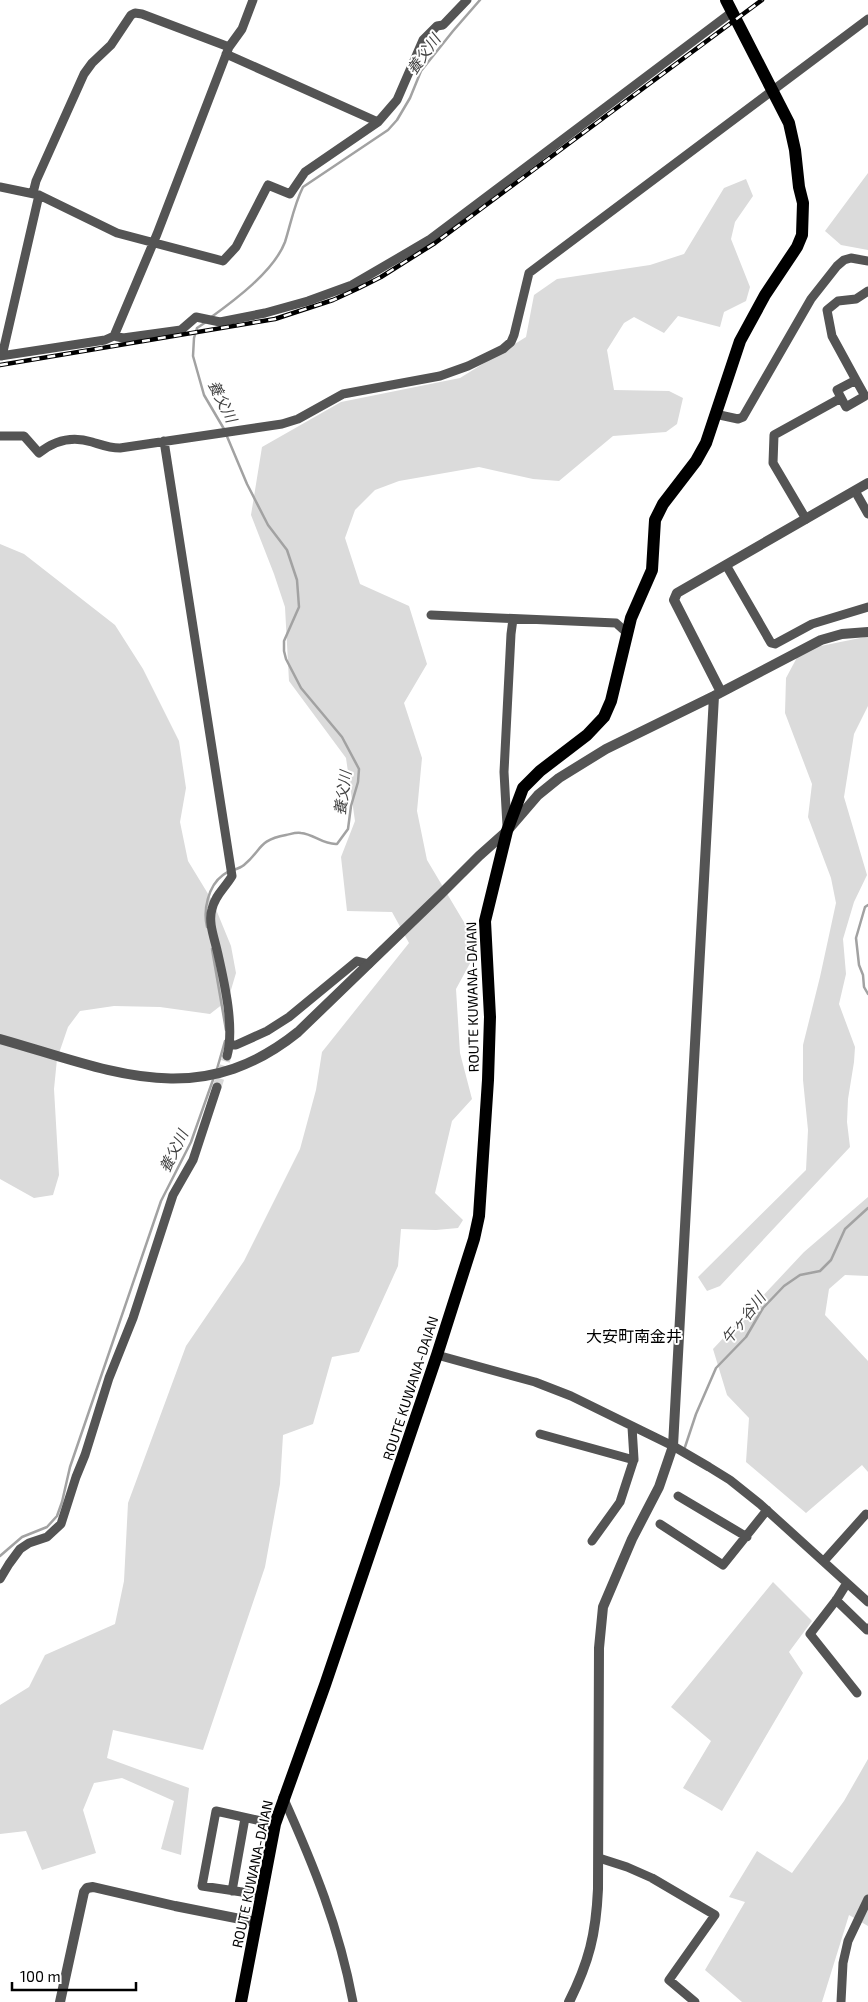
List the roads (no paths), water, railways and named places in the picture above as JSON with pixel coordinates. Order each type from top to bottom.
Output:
[{"type":"main road","name":"ROUTE KUWANA-DAIAN","points":[[241,2002],[274,1824],[326,1685],[474,1239],[479,1216],[488,1080],[490,1017],[485,922],[507,831],[523,788],[587,735],[604,718],[611,701],[631,618],[652,570],[655,520],[663,504],[696,461],[706,443],[740,341],[766,295],[797,247],[802,235],[802,203],[792,134],[786,115],[730,4]]},
{"type":"street","points":[[114,336],[153,243],[227,50],[242,29],[253,0]]},
{"type":"street","points":[[0,187],[36,194],[117,233],[223,261],[236,247],[268,186],[290,194],[305,172],[378,122],[397,100],[423,40],[437,26],[443,25],[467,0]]},
{"type":"street","points":[[378,122],[227,50],[142,14],[135,13],[131,15],[111,45],[92,62],[84,74],[36,181],[36,194],[1,356],[105,340],[114,336],[123,338],[181,330],[196,317],[220,322],[265,313],[308,301],[352,285],[420,245],[730,4]]},
{"type":"street","points":[[0,436],[24,436],[39,452],[54,443],[70,439],[87,440],[110,448],[291,422],[343,394],[440,376],[468,366],[504,349],[511,342],[514,335],[529,273],[751,108],[773,89],[868,20]]},
{"type":"street","points":[[715,414],[738,418],[743,417],[811,299],[837,266],[844,260],[851,258],[868,261]]},
{"type":"street","points":[[864,390],[832,336],[827,310],[838,300],[856,299],[868,291]]},
{"type":"street","points":[[837,390],[864,390],[846,407],[837,390]]},
{"type":"street","points":[[806,519],[773,463],[774,435],[841,398]]},
{"type":"street","points":[[164,441],[232,876],[216,898],[210,921],[231,1030],[227,1056]]},
{"type":"street","points":[[569,2002],[590,1952],[596,1925],[599,1648],[603,1606],[632,1539],[659,1487],[672,1446],[718,694],[674,600],[677,593],[868,483]]},
{"type":"street","points":[[855,491],[868,514]]},
{"type":"street","points":[[726,564],[771,643],[775,644],[812,624],[868,607]]},
{"type":"street","points":[[431,616],[616,623],[627,633]]},
{"type":"street","points":[[507,831],[504,772],[513,619]]},
{"type":"street","points":[[0,1039],[111,1070],[173,1080],[210,1076],[238,1068],[282,1044],[298,1032],[507,831],[538,795],[559,778],[606,749],[718,694],[821,640],[842,634],[868,632]]},
{"type":"street","points":[[230,1045],[236,1045],[275,1026],[357,961],[365,967]]},
{"type":"street","points":[[0,1579],[8,1564],[20,1549],[29,1543],[47,1537],[61,1524],[109,1378],[133,1318],[173,1196],[193,1160],[217,1087]]},
{"type":"street","points":[[437,1355],[535,1382],[571,1396],[672,1446],[730,1480],[767,1510],[868,1602]]},
{"type":"street","points":[[592,1541],[620,1502],[634,1460],[632,1427]]},
{"type":"street","points":[[540,1434],[634,1460]]},
{"type":"street","points":[[678,1496],[746,1537]]},
{"type":"street","points":[[660,1524],[723,1565],[767,1510]]},
{"type":"street","points":[[824,1561],[866,1514]]},
{"type":"street","points":[[847,1583],[810,1634],[857,1693]]},
{"type":"street","points":[[836,1600],[866,1630],[868,1628]]},
{"type":"street","points":[[283,1797],[312,1862],[330,1909],[344,1954],[353,2002]]},
{"type":"street","points":[[262,1895],[202,1886],[216,1812],[274,1824]]},
{"type":"street","points":[[232,1891],[244,1818]]},
{"type":"street","points":[[598,1858],[627,1867],[652,1878],[715,1915],[669,1980],[695,2002]]},
{"type":"street","points":[[60,2002],[84,1892],[87,1888],[93,1887],[256,1922]]},
{"type":"street","points":[[841,2002],[843,1963],[848,1941],[868,1899]]},
{"type":"waterway","name":"養父川","points":[[210,318],[253,284],[280,253],[303,187],[388,130],[397,120],[410,98],[421,71],[480,0]]},
{"type":"waterway","name":"養父川","points":[[206,322],[197,328],[194,338],[193,356],[204,395],[224,429]]},
{"type":"waterway","name":"養父川","points":[[207,927],[206,906],[214,885],[225,873],[244,865],[265,843],[277,837],[299,833],[310,835],[327,843],[337,844],[348,829],[359,769],[342,737],[301,688],[286,659],[284,641],[299,607],[297,580],[287,550],[268,525],[247,484],[226,434]]},
{"type":"waterway","name":"午ヶ谷川","points":[[868,905],[865,907],[856,938],[859,965],[863,975],[864,987],[868,994]]},
{"type":"waterway","name":"養父川","points":[[212,949],[226,1030]]},
{"type":"waterway","name":"養父川","points":[[217,1069],[225,1041]]},
{"type":"waterway","name":"養父川","points":[[0,1556],[22,1537],[47,1527],[57,1516],[70,1467],[161,1201],[191,1142],[214,1077]]},
{"type":"waterway","name":"午ヶ谷川","points":[[685,1447],[696,1414],[716,1368],[746,1337],[763,1308],[784,1286],[800,1275],[820,1271],[831,1260],[845,1229],[868,1208]]},
{"type":"tunnel","points":[[217,1087],[227,1056]]},
{"type":"railway","points":[[0,365],[275,319],[333,300],[359,288],[381,277],[435,243],[762,0]]},
{"type":"district","name":"大安町南金井","points":[[634,1335]]}]
